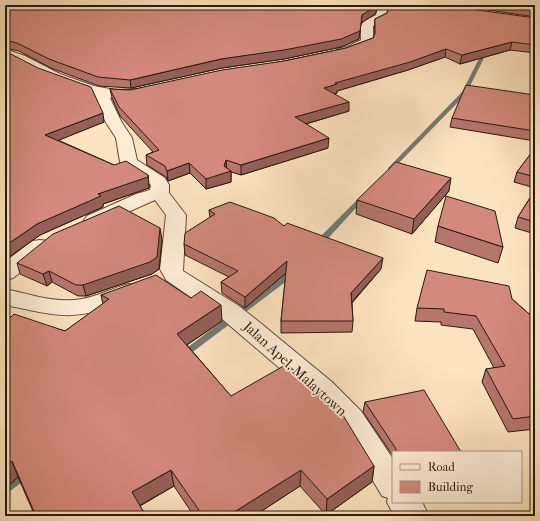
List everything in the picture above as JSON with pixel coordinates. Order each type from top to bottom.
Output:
[{"type":"street","points":[[330,54],[353,49],[366,43],[368,40],[367,24],[381,17],[382,11],[387,5]]},
{"type":"street","points":[[5,53],[13,55],[45,72],[100,92],[131,94],[148,90]]},
{"type":"street","points":[[5,297],[60,308],[89,306],[157,281],[171,269],[177,216],[159,193],[160,185],[158,182],[132,166],[129,162],[124,138],[100,92]]},
{"type":"street","points":[[77,227],[143,198],[159,193]]},
{"type":"street","points":[[5,273],[48,240],[56,236]]},
{"type":"street","name":"Jalan Apel, Malaytown","points":[[157,281],[240,319],[322,389],[351,419],[392,484]]},
{"type":"street","points":[[404,503],[412,516]]},
{"type":"building","points":[[5,5],[376,5],[362,15],[360,31],[341,39],[284,50],[221,59],[130,80],[98,77],[49,59],[17,43],[5,40]]},
{"type":"building","points":[[389,5],[442,5],[535,18],[535,45],[512,42],[462,55],[446,49],[410,62],[335,83],[337,84],[324,88],[349,102],[295,117],[329,138],[241,165],[226,160],[224,166],[231,171],[206,179],[189,163],[167,171],[165,166],[146,155],[159,150],[119,107],[110,89],[130,90],[222,70],[284,61],[346,48],[373,38],[375,34],[375,19],[387,13]]},
{"type":"building","points":[[505,5],[535,5],[535,9]]},
{"type":"building","points":[[5,51],[38,68],[91,87],[103,113],[45,135],[114,165],[126,161],[148,175],[148,177],[98,194],[101,196],[37,224],[5,246],[5,192],[9,188],[5,186]]},
{"type":"building","points":[[466,85],[535,95],[535,131],[452,118]]},
{"type":"building","points":[[535,148],[535,177],[517,172]]},
{"type":"building","points":[[396,162],[451,178],[414,219],[357,200]]},
{"type":"building","points":[[535,190],[535,222],[518,217]]},
{"type":"building","points":[[446,196],[495,211],[503,247],[438,226]]},
{"type":"building","points":[[230,202],[274,218],[284,226],[287,223],[383,258],[351,293],[353,321],[281,321],[287,261],[245,297],[221,282],[238,271],[184,244],[185,233],[215,214],[209,210]]},
{"type":"building","points":[[119,206],[160,228],[157,257],[150,262],[83,285],[76,285],[49,271],[43,274],[17,263],[53,234]]},
{"type":"building","points":[[427,270],[509,286],[512,299],[535,319],[535,416],[513,419],[486,369],[505,366],[476,316],[444,312],[444,309],[417,308]]},
{"type":"building","points":[[156,275],[191,298],[201,291],[221,305],[177,334],[231,396],[287,364],[329,403],[333,403],[341,412],[374,466],[327,499],[301,470],[228,516],[203,516],[171,470],[132,492],[146,516],[36,516],[12,461],[5,467],[5,315],[11,317],[14,314],[65,331],[109,299],[101,295]]},
{"type":"building","points":[[424,390],[460,451],[396,451],[365,402]]},
{"type":"waterway","points":[[390,169],[464,93],[487,48]]},
{"type":"waterway","points":[[318,244],[364,196]]},
{"type":"waterway","points":[[183,355],[293,272]]},
{"type":"waterway","points":[[5,488],[26,473]]}]
